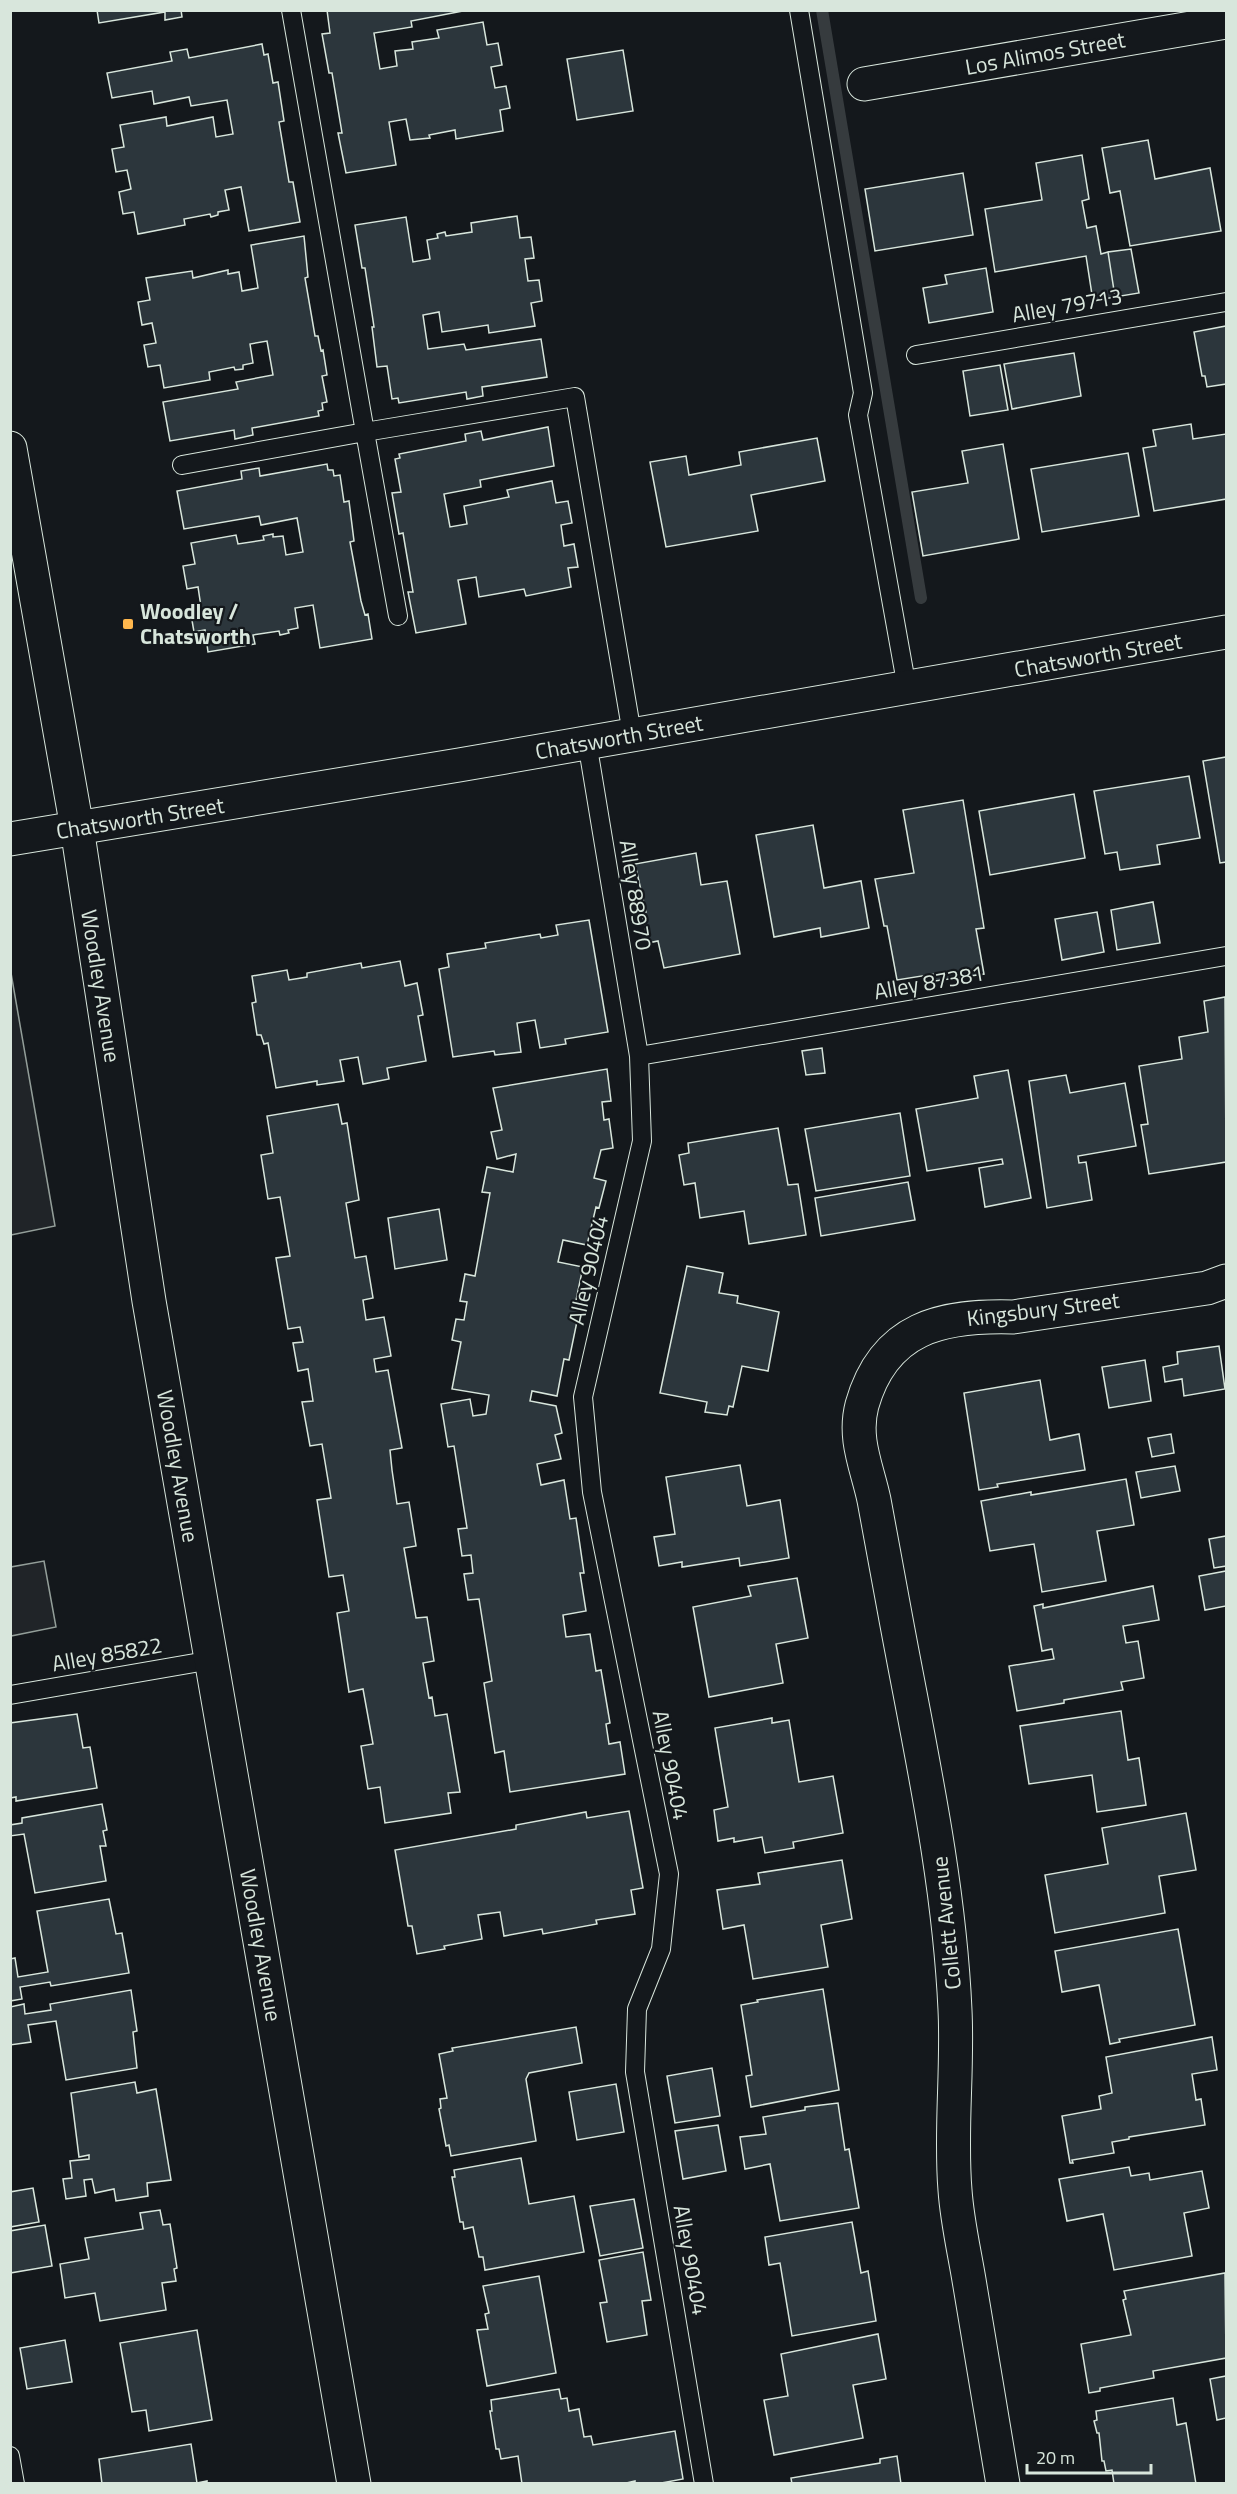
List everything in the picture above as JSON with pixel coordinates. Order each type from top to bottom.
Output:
[{"type":"main road","name":"Los Alimos Street","points":[[864,84],[1227,22]]},
{"type":"main road","name":"Woodley Avenue","points":[[10,448],[77,828],[149,1301],[354,2484]]},
{"type":"main road","name":"Chatsworth Street","points":[[10,839],[1227,632]]},
{"type":"main road","name":"Kingsbury Street","points":[[877,1370],[904,1337],[948,1320],[982,1316],[1013,1317],[1207,1288],[1227,1281]]},
{"type":"main road","name":"Collett Avenue","points":[[877,1370],[865,1397],[858,1430],[861,1453],[871,1486],[878,1523],[940,1864],[955,2009],[955,2190],[1003,2484]]},
{"type":"lane","points":[[291,10],[398,616]]},
{"type":"lane","points":[[799,10],[863,393],[858,415],[907,688]]},
{"type":"lane","name":"Alley 79713","points":[[916,356],[1227,302]]},
{"type":"lane","points":[[182,465],[575,397],[632,734]]},
{"type":"lane","name":"Alley 88970","points":[[587,742],[639,1056]]},
{"type":"lane","name":"Alley 87381","points":[[639,1056],[1227,956]]},
{"type":"lane","name":"Alley 90404","points":[[639,1056],[642,1141],[584,1397],[592,1492],[669,1874],[661,1950],[637,2009],[635,2072],[704,2484]]},
{"type":"lane","name":"Alley 85822","points":[[10,1695],[212,1660]]},
{"type":"lane","points":[[10,2457],[15,2484]]},
{"type":"shaded area","points":[[11,973],[55,1226],[10,1235]]},
{"type":"shaded area","points":[[44,1561],[56,1627],[11,1636],[11,1567]]},
{"type":"building","points":[[97,10],[181,10],[182,17],[165,20],[165,12],[99,23]]},
{"type":"building","points":[[327,10],[468,10],[411,21],[412,27],[374,33],[380,69],[397,66],[395,51],[413,49],[412,42],[439,38],[437,30],[483,22],[487,45],[498,43],[502,65],[491,67],[495,88],[506,86],[510,108],[500,110],[503,131],[456,139],[455,130],[429,135],[430,138],[410,140],[406,119],[389,122],[396,165],[346,173],[338,133],[342,133],[332,73],[329,73],[322,34],[330,33]]},
{"type":"building","points":[[262,44],[264,55],[268,54],[273,83],[278,82],[284,121],[279,122],[289,182],[293,182],[300,222],[249,231],[241,187],[225,190],[229,210],[218,212],[218,215],[211,217],[210,214],[184,219],[185,225],[138,234],[134,212],[123,214],[119,192],[131,189],[127,170],[116,172],[112,149],[124,147],[120,125],[166,117],[167,126],[213,117],[216,137],[233,134],[227,100],[191,106],[189,97],[154,104],[152,91],[112,98],[107,73],[172,61],[170,52],[187,49],[189,58]]},
{"type":"building","points":[[623,50],[633,111],[577,120],[567,59]]},
{"type":"building","points":[[1148,140],[1155,179],[1210,168],[1221,231],[1130,246],[1120,191],[1110,193],[1102,148]]},
{"type":"building","points":[[1082,155],[1089,199],[1082,201],[1087,228],[1096,226],[1101,254],[1108,252],[1115,297],[1093,301],[1086,256],[995,272],[985,209],[1042,200],[1036,163]]},
{"type":"building","points":[[963,173],[973,235],[875,251],[865,189]]},
{"type":"building","points":[[517,216],[520,238],[531,237],[534,258],[525,259],[528,281],[539,280],[542,301],[531,303],[535,326],[489,333],[488,325],[442,332],[439,312],[423,315],[428,349],[464,344],[466,350],[541,339],[547,377],[482,387],[483,396],[467,399],[466,392],[399,403],[398,398],[392,399],[387,366],[377,367],[372,327],[374,327],[365,268],[362,268],[355,225],[406,217],[413,262],[430,259],[427,240],[438,238],[437,234],[445,232],[446,236],[472,232],[471,223]]},
{"type":"building","points":[[304,236],[308,277],[305,278],[315,336],[318,336],[321,351],[323,350],[327,375],[322,376],[327,402],[322,403],[323,410],[318,411],[319,416],[252,428],[253,435],[235,439],[234,430],[170,441],[163,402],[238,389],[236,382],[273,375],[267,341],[250,344],[253,363],[243,365],[243,369],[235,370],[234,367],[209,372],[210,380],[164,388],[160,365],[148,367],[144,345],[156,343],[152,323],[142,325],[138,302],[150,300],[146,278],[192,271],[193,278],[228,270],[228,274],[239,272],[242,291],[258,288],[251,245]]},
{"type":"building","points":[[1131,249],[1139,293],[1115,297],[1108,252]]},
{"type":"building","points":[[986,268],[993,312],[929,323],[923,288],[947,284],[945,275]]},
{"type":"building","points":[[1226,326],[1226,384],[1207,387],[1205,376],[1202,376],[1194,332]]},
{"type":"building","points":[[1074,353],[1081,396],[1012,409],[1004,364]]},
{"type":"building","points":[[1000,365],[1008,410],[970,416],[963,371]]},
{"type":"building","points":[[1191,424],[1193,439],[1226,434],[1226,499],[1154,511],[1143,448],[1156,446],[1153,430]]},
{"type":"building","points":[[548,427],[554,466],[480,480],[481,487],[444,494],[450,527],[467,524],[464,506],[509,497],[507,490],[552,481],[556,503],[568,501],[572,523],[561,525],[564,546],[574,544],[578,567],[568,568],[571,587],[526,596],[524,589],[479,597],[476,577],[458,580],[466,624],[416,633],[408,592],[413,592],[403,533],[399,534],[392,493],[401,492],[395,459],[400,458],[399,454],[466,441],[465,434],[481,431],[483,440]]},
{"type":"building","points":[[817,438],[825,481],[751,495],[758,531],[666,547],[650,462],[686,456],[689,475],[741,465],[739,452]]},
{"type":"building","points":[[1003,444],[1019,539],[923,556],[912,492],[968,483],[962,451]]},
{"type":"building","points":[[1128,453],[1139,516],[1042,532],[1031,469]]},
{"type":"building","points":[[327,464],[328,470],[333,470],[334,476],[340,475],[344,502],[349,501],[354,541],[350,542],[361,601],[365,615],[368,614],[372,639],[320,648],[313,605],[295,608],[298,628],[288,630],[289,633],[280,635],[279,631],[253,635],[255,644],[208,652],[205,630],[194,632],[190,609],[201,607],[198,587],[187,589],[183,566],[195,564],[191,543],[236,535],[238,544],[264,540],[263,536],[273,534],[273,537],[283,536],[286,555],[303,552],[297,518],[261,525],[259,516],[184,529],[177,491],[242,479],[241,471],[259,468],[260,476]]},
{"type":"building","points":[[1226,757],[1226,862],[1220,863],[1203,761]]},
{"type":"building","points":[[1189,776],[1200,838],[1157,845],[1160,864],[1120,870],[1117,852],[1105,854],[1094,791]]},
{"type":"building","points":[[1074,794],[1085,858],[990,875],[979,811]]},
{"type":"building","points":[[963,800],[984,928],[976,929],[984,974],[935,981],[934,974],[897,980],[875,879],[914,873],[903,810]]},
{"type":"building","points":[[813,825],[824,888],[861,881],[869,928],[821,937],[820,928],[774,937],[756,835]]},
{"type":"building","points":[[696,853],[701,885],[727,881],[740,954],[664,968],[658,941],[648,943],[642,912],[646,912],[635,864]]},
{"type":"building","points":[[1153,902],[1160,943],[1117,950],[1111,910]]},
{"type":"building","points":[[1097,912],[1104,952],[1062,960],[1055,919]]},
{"type":"building","points":[[589,920],[608,1032],[565,1039],[566,1044],[540,1048],[535,1020],[517,1023],[521,1052],[495,1055],[494,1051],[453,1057],[439,969],[449,967],[447,954],[486,948],[485,943],[540,934],[541,938],[558,935],[556,925]]},
{"type":"building","points":[[400,961],[405,986],[417,983],[423,1015],[418,1016],[426,1061],[387,1068],[389,1079],[363,1084],[358,1057],[340,1060],[344,1081],[317,1085],[317,1081],[276,1088],[268,1043],[264,1044],[261,1035],[257,1035],[252,1003],[256,1002],[252,976],[287,970],[289,980],[307,977],[307,973],[361,963],[362,968]]},
{"type":"building","points":[[1225,997],[1226,1162],[1149,1174],[1141,1125],[1148,1124],[1139,1066],[1182,1059],[1179,1037],[1208,1032],[1204,1001]]},
{"type":"building","points":[[822,1048],[825,1073],[806,1075],[802,1051]]},
{"type":"building","points":[[607,1069],[611,1101],[602,1102],[604,1120],[609,1119],[613,1148],[601,1150],[594,1178],[606,1181],[599,1208],[596,1207],[587,1245],[563,1240],[558,1262],[583,1267],[575,1305],[580,1307],[569,1360],[564,1359],[557,1396],[532,1391],[530,1401],[556,1406],[562,1433],[555,1435],[561,1459],[537,1464],[541,1485],[564,1480],[570,1519],[576,1518],[584,1573],[580,1573],[586,1611],[563,1615],[566,1637],[590,1634],[596,1671],[601,1670],[610,1723],[606,1724],[609,1744],[620,1742],[625,1774],[510,1792],[504,1751],[495,1753],[484,1683],[492,1681],[479,1599],[468,1600],[464,1574],[473,1573],[471,1555],[462,1556],[458,1529],[467,1528],[454,1446],[448,1447],[441,1404],[470,1399],[473,1416],[486,1414],[489,1395],[452,1389],[461,1342],[452,1340],[456,1319],[464,1320],[467,1302],[460,1301],[465,1274],[475,1276],[490,1193],[482,1192],[487,1167],[513,1172],[516,1154],[497,1159],[491,1132],[502,1130],[493,1088]]},
{"type":"building","points":[[1008,1070],[1031,1198],[985,1207],[979,1168],[1003,1164],[1002,1159],[927,1171],[916,1109],[978,1098],[974,1076]]},
{"type":"building","points":[[1066,1075],[1070,1093],[1125,1083],[1136,1146],[1078,1156],[1079,1163],[1086,1162],[1092,1200],[1047,1208],[1029,1081]]},
{"type":"building","points":[[338,1104],[342,1124],[347,1123],[359,1200],[346,1203],[355,1258],[366,1256],[373,1298],[363,1300],[366,1320],[384,1317],[391,1356],[374,1359],[376,1372],[388,1370],[402,1448],[390,1450],[392,1470],[397,1504],[409,1502],[416,1546],[404,1548],[416,1618],[427,1617],[434,1661],[423,1663],[429,1698],[432,1697],[435,1716],[447,1714],[460,1792],[448,1793],[451,1813],[385,1823],[380,1787],[368,1789],[361,1746],[373,1744],[363,1689],[349,1692],[337,1613],[349,1611],[343,1575],[329,1577],[317,1500],[331,1498],[322,1444],[310,1446],[302,1402],[313,1401],[308,1369],[298,1371],[293,1343],[303,1342],[300,1327],[288,1329],[276,1258],[290,1256],[280,1197],[268,1199],[261,1155],[273,1153],[267,1116]]},
{"type":"building","points":[[900,1113],[910,1176],[816,1191],[805,1129]]},
{"type":"building","points":[[778,1128],[788,1185],[798,1184],[806,1235],[749,1244],[744,1211],[700,1218],[695,1183],[684,1185],[679,1155],[689,1153],[688,1143]]},
{"type":"building","points":[[908,1182],[915,1220],[821,1236],[815,1198]]},
{"type":"building","points":[[439,1209],[447,1260],[395,1269],[388,1218]]},
{"type":"building","points":[[687,1266],[723,1273],[719,1293],[738,1296],[737,1303],[779,1312],[768,1371],[742,1366],[733,1407],[729,1406],[727,1415],[705,1412],[707,1402],[660,1393]]},
{"type":"building","points":[[1219,1346],[1225,1389],[1184,1396],[1182,1379],[1165,1382],[1163,1367],[1178,1364],[1177,1352]]},
{"type":"building","points":[[1145,1360],[1151,1401],[1109,1408],[1102,1367]]},
{"type":"building","points":[[1040,1380],[1050,1440],[1079,1434],[1085,1470],[997,1484],[998,1487],[979,1490],[964,1393]]},
{"type":"building","points":[[1171,1434],[1174,1453],[1152,1457],[1148,1438]]},
{"type":"building","points":[[740,1465],[747,1506],[780,1500],[789,1558],[740,1566],[739,1558],[682,1567],[682,1562],[659,1566],[654,1537],[675,1534],[666,1477]]},
{"type":"building","points":[[1175,1466],[1180,1491],[1141,1498],[1136,1472]]},
{"type":"building","points":[[1126,1479],[1134,1525],[1097,1531],[1106,1581],[1042,1592],[1034,1544],[990,1551],[981,1501]]},
{"type":"building","points":[[1226,1536],[1226,1566],[1214,1568],[1209,1539]]},
{"type":"building","points":[[1226,1571],[1226,1606],[1205,1610],[1199,1576]]},
{"type":"building","points":[[797,1578],[808,1638],[776,1644],[783,1683],[709,1697],[693,1607],[751,1596],[748,1586]]},
{"type":"building","points":[[1153,1586],[1159,1620],[1123,1626],[1126,1643],[1138,1641],[1144,1678],[1121,1682],[1123,1690],[1017,1711],[1009,1666],[1054,1659],[1052,1649],[1042,1651],[1034,1606],[1043,1604],[1043,1608]]},
{"type":"building","points":[[1121,1711],[1128,1760],[1139,1758],[1146,1805],[1097,1812],[1092,1775],[1029,1784],[1020,1726]]},
{"type":"building","points":[[77,1714],[83,1748],[90,1747],[97,1788],[16,1801],[16,1797],[10,1798],[10,1723]]},
{"type":"building","points":[[772,1718],[772,1723],[789,1720],[799,1782],[833,1776],[843,1833],[793,1842],[794,1848],[765,1853],[762,1837],[734,1842],[734,1838],[718,1841],[714,1810],[728,1807],[715,1728]]},
{"type":"building","points":[[102,1804],[107,1830],[103,1831],[106,1846],[100,1846],[106,1881],[35,1893],[24,1834],[10,1836],[10,1825],[22,1823],[22,1818]]},
{"type":"building","points":[[629,1811],[643,1888],[631,1890],[635,1914],[596,1920],[597,1924],[543,1934],[542,1929],[504,1936],[500,1912],[478,1915],[482,1939],[417,1954],[412,1926],[408,1926],[395,1850],[516,1829],[516,1825],[586,1812],[587,1818]]},
{"type":"building","points":[[1186,1813],[1196,1870],[1159,1876],[1165,1913],[1055,1933],[1045,1875],[1108,1864],[1102,1828]]},
{"type":"building","points":[[842,1860],[852,1919],[821,1925],[828,1967],[753,1979],[744,1925],[723,1929],[717,1890],[760,1884],[758,1873]]},
{"type":"building","points":[[109,1899],[116,1934],[122,1933],[129,1973],[51,1986],[50,1982],[20,1987],[22,1999],[10,2001],[10,1959],[15,1958],[18,1977],[48,1972],[37,1911]]},
{"type":"building","points":[[1178,1929],[1195,2025],[1119,2039],[1120,2042],[1110,2044],[1099,1985],[1062,1992],[1055,1951]]},
{"type":"building","points":[[823,1989],[839,2090],[751,2107],[746,2076],[752,2075],[741,2005],[758,2002],[757,2000]]},
{"type":"building","points":[[131,1990],[137,2031],[133,2032],[137,2068],[66,2080],[56,2021],[28,2025],[31,2042],[10,2045],[10,2007],[24,2004],[25,2014],[51,2010],[50,2004]]},
{"type":"building","points":[[576,2027],[582,2063],[529,2073],[526,2079],[536,2141],[451,2156],[449,2145],[446,2146],[439,2109],[441,2108],[440,2099],[447,2098],[439,2054],[453,2051],[452,2048]]},
{"type":"building","points":[[1212,2037],[1217,2070],[1192,2074],[1196,2100],[1201,2099],[1205,2125],[1129,2137],[1129,2139],[1112,2142],[1114,2153],[1072,2160],[1073,2163],[1070,2163],[1062,2116],[1101,2109],[1099,2096],[1112,2093],[1106,2057]]},
{"type":"building","points":[[712,2068],[720,2116],[675,2123],[667,2076]]},
{"type":"building","points":[[135,2082],[137,2093],[156,2089],[171,2180],[147,2183],[148,2196],[116,2201],[114,2189],[95,2193],[92,2179],[84,2180],[86,2196],[66,2199],[63,2179],[72,2178],[70,2161],[89,2159],[89,2155],[79,2157],[71,2093]]},
{"type":"building","points":[[616,2084],[624,2132],[577,2140],[569,2092]]},
{"type":"building","points":[[838,2103],[845,2150],[849,2149],[859,2208],[780,2221],[770,2164],[745,2169],[740,2137],[766,2134],[763,2117],[805,2110],[805,2107]]},
{"type":"building","points":[[718,2125],[726,2171],[683,2179],[675,2131]]},
{"type":"building","points":[[521,2158],[529,2204],[574,2196],[584,2252],[485,2270],[483,2257],[479,2257],[473,2227],[464,2229],[463,2222],[460,2222],[452,2177],[455,2177],[454,2170]]},
{"type":"building","points":[[1129,2167],[1131,2176],[1149,2173],[1150,2180],[1202,2171],[1209,2208],[1184,2213],[1192,2256],[1114,2270],[1103,2214],[1067,2221],[1059,2179]]},
{"type":"building","points":[[33,2188],[39,2222],[10,2227],[10,2192]]},
{"type":"building","points":[[634,2199],[643,2248],[600,2256],[590,2206]]},
{"type":"building","points":[[160,2210],[163,2225],[170,2224],[177,2268],[174,2269],[176,2281],[162,2283],[166,2310],[100,2321],[95,2293],[65,2298],[60,2264],[89,2259],[85,2238],[143,2229],[140,2213]]},
{"type":"building","points":[[852,2222],[861,2273],[868,2271],[876,2321],[792,2336],[780,2263],[769,2265],[765,2237]]},
{"type":"building","points":[[45,2225],[52,2266],[10,2273],[10,2231]]},
{"type":"building","points":[[643,2252],[651,2300],[642,2301],[647,2335],[607,2342],[600,2303],[607,2302],[599,2260]]},
{"type":"building","points":[[1225,2273],[1226,2358],[1153,2371],[1154,2378],[1100,2388],[1100,2391],[1089,2393],[1081,2344],[1131,2335],[1123,2300],[1126,2299],[1124,2291]]},
{"type":"building","points":[[539,2276],[556,2373],[487,2386],[477,2330],[488,2329],[485,2314],[489,2313],[483,2286]]},
{"type":"building","points":[[197,2330],[212,2420],[149,2431],[146,2410],[132,2412],[120,2343]]},
{"type":"building","points":[[878,2334],[886,2379],[853,2385],[863,2438],[774,2455],[764,2400],[788,2396],[781,2354]]},
{"type":"building","points":[[65,2340],[72,2382],[27,2389],[20,2348]]},
{"type":"building","points":[[1226,2376],[1226,2418],[1217,2420],[1210,2379]]},
{"type":"building","points":[[559,2389],[561,2399],[567,2398],[569,2411],[579,2409],[584,2437],[591,2436],[593,2445],[675,2431],[683,2479],[656,2484],[635,2484],[635,2481],[622,2484],[522,2484],[518,2456],[501,2459],[499,2449],[496,2449],[490,2411],[492,2411],[491,2400]]},
{"type":"building","points":[[1173,2398],[1177,2425],[1186,2423],[1196,2484],[1114,2484],[1112,2470],[1106,2471],[1104,2461],[1102,2461],[1099,2433],[1097,2433],[1094,2421],[1097,2420],[1096,2411]]},
{"type":"building","points":[[191,2444],[197,2483],[207,2481],[207,2484],[102,2484],[99,2459]]},
{"type":"building","points":[[897,2456],[901,2484],[792,2484],[791,2478],[880,2463],[880,2459]]},
{"type":"waterway","points":[[822,10],[921,598]]},
{"type":"place","name":"Woodley / Chatsworth","points":[[128,624]]}]
